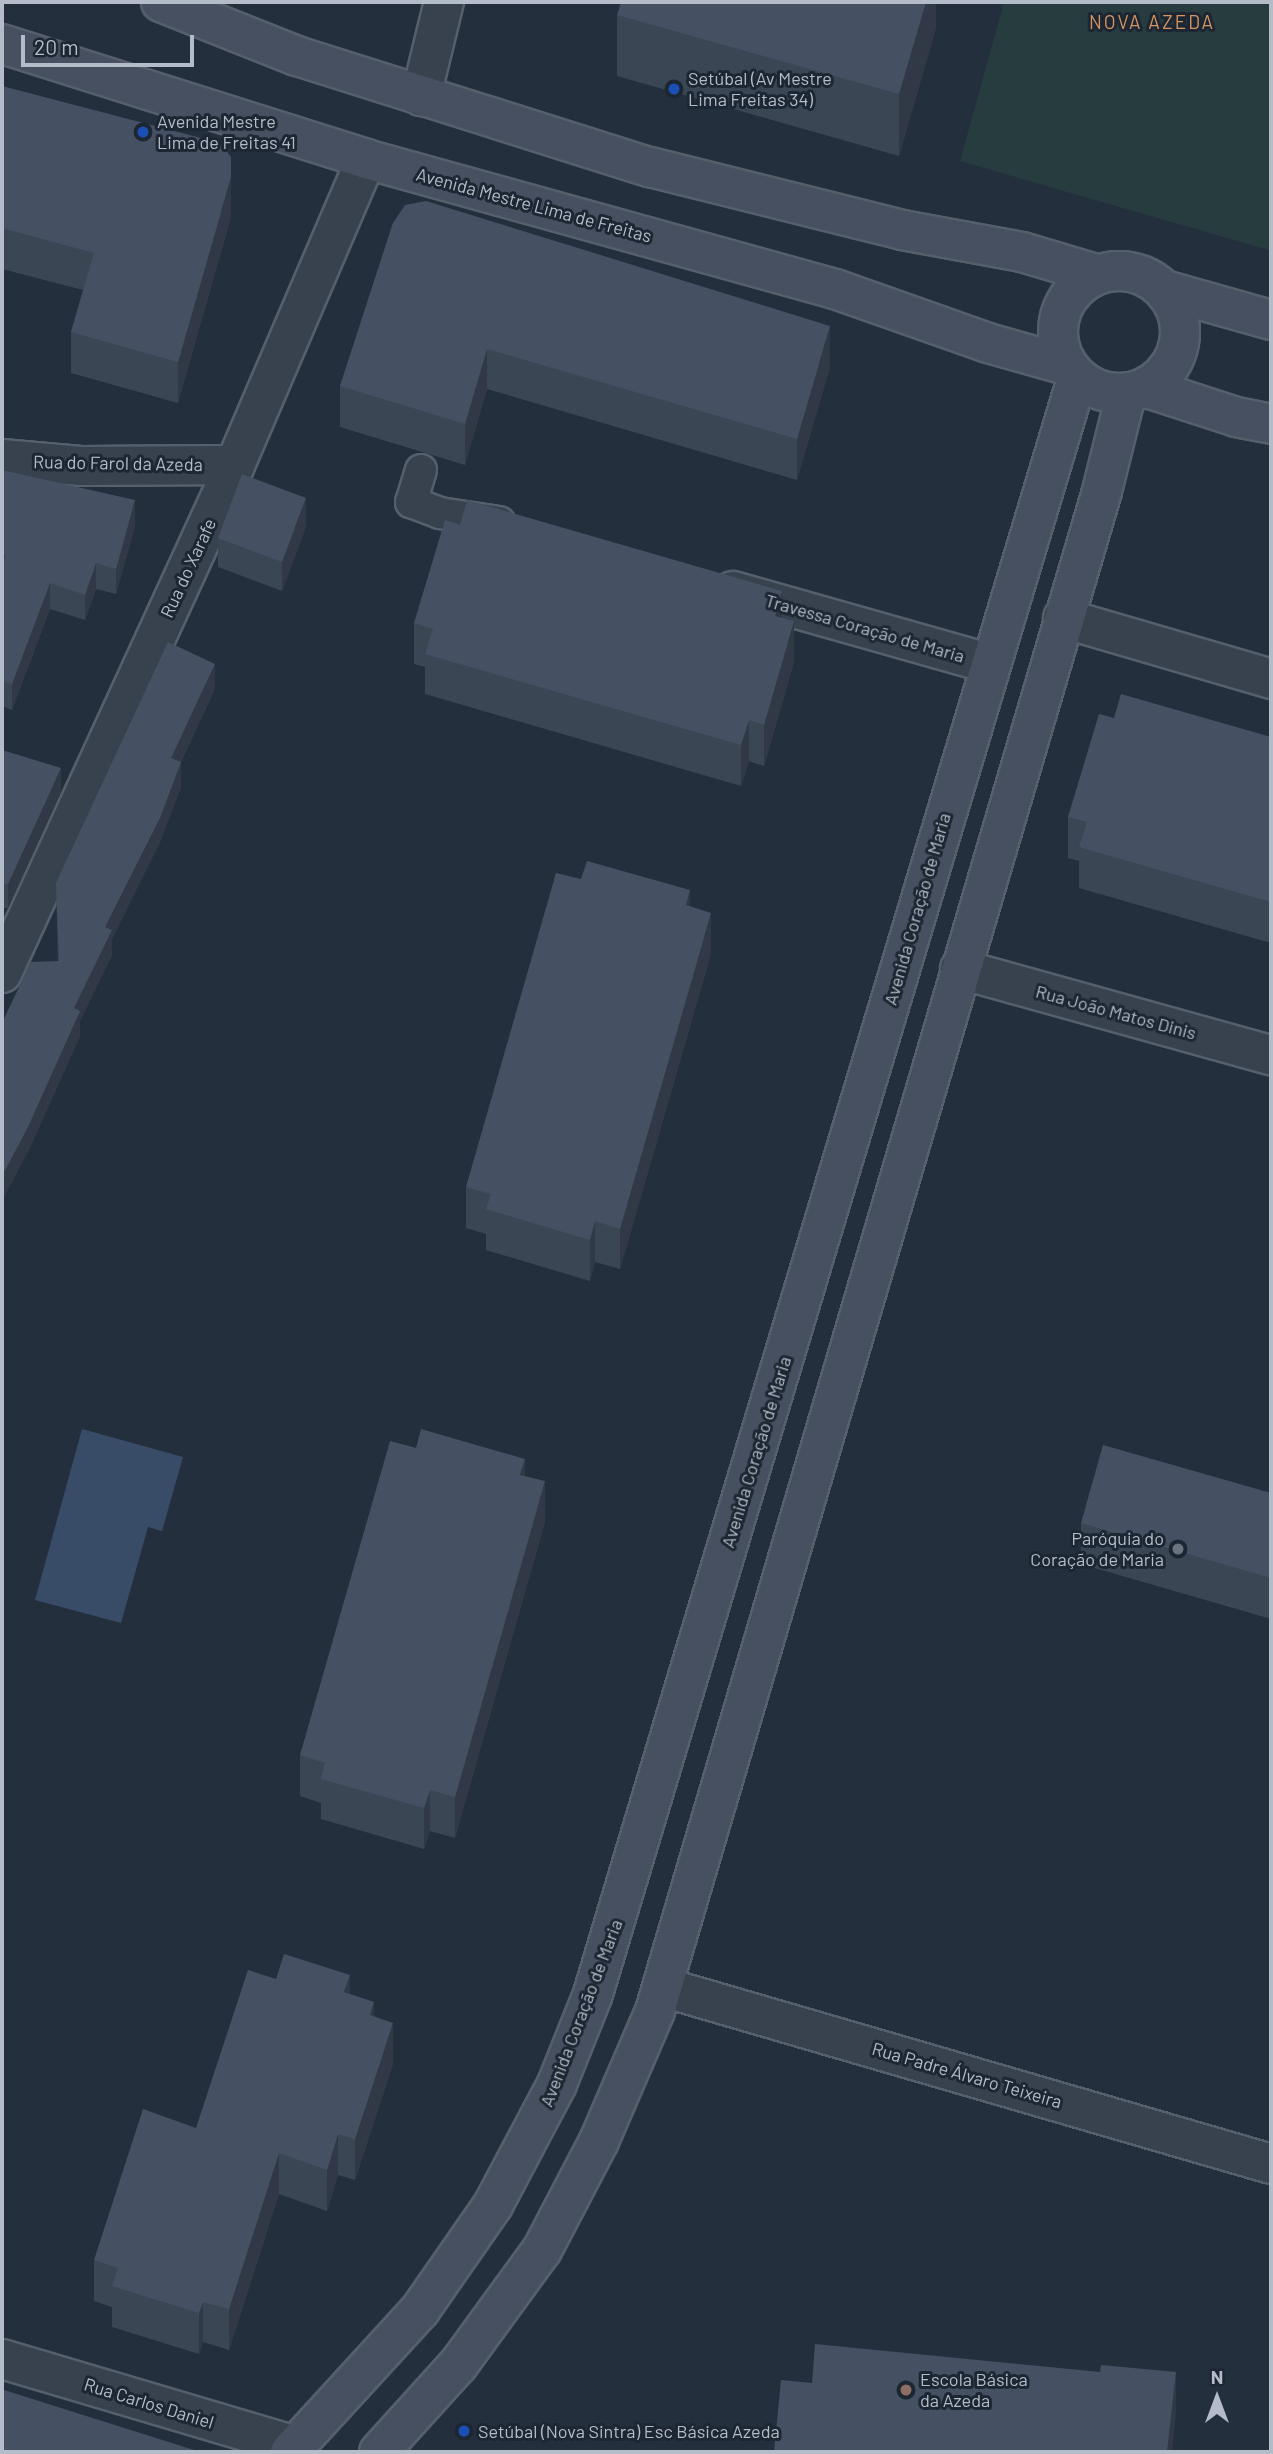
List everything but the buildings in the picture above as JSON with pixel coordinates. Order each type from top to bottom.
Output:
[{"type":"street","points":[[162,2],[297,56],[663,170],[902,230],[1022,252],[1096,274],[1121,269],[1151,277],[1168,292],[1177,313],[1177,334],[1163,375],[1136,391],[1063,618],[663,1987],[600,2141],[542,2250],[458,2365],[379,2452]]},
{"type":"street","points":[[421,96],[444,2]]},
{"type":"street","name":"Avenida Mestre Lima de Freitas","points":[[2,44],[366,159],[835,289],[1072,372]]},
{"type":"street","name":"Rua do Xarafe","points":[[2,973],[235,465],[366,159]]},
{"type":"street","points":[[1096,274],[1067,303],[1061,351],[1072,372],[1094,390],[1136,391],[1271,424]]},
{"type":"street","points":[[1168,292],[1271,320]]},
{"type":"street","name":"Avenida Coração de Maria","points":[[293,2449],[420,2310],[493,2205],[540,2120],[593,1994],[1072,372]]},
{"type":"street","name":"Rua do Farol da Azeda","points":[[2,459],[81,466],[235,465]]},
{"type":"street","points":[[499,522],[539,534]]},
{"type":"street","name":"Travessa Coração de Maria","points":[[697,580],[988,663]]},
{"type":"street","points":[[1063,618],[1271,680]]},
{"type":"street","name":"Rua João Matos Dinis","points":[[960,969],[1271,1055]]},
{"type":"street","name":"Rua Padre Álvaro Teixeira","points":[[663,1987],[1271,2165]]},
{"type":"street","name":"Rua Carlos Daniel","points":[[2,2359],[293,2449]]},
{"type":"lane","points":[[421,470],[411,502],[440,513],[499,522]]},
{"type":"green space","points":[[1004,2],[1271,2],[1269,250],[960,161]]},
{"type":"water","points":[[82,1429],[183,1457],[162,1531],[148,1527],[121,1623],[35,1600]]},
{"type":"place","name":"Setúbal (Av Mestre Lima Freitas 34)","points":[[674,89]]},
{"type":"place","name":"Avenida Mestre Lima de Freitas 41","points":[[143,132]]},
{"type":"place","name":"Paróquia do Coração de Maria","points":[[1178,1549]]},
{"type":"place","name":"Escola Básica da Azeda","points":[[906,2390]]},
{"type":"place","name":"Setúbal (Nova Sintra) Esc Básica Azeda","points":[[464,2431]]},
{"type":"district","name":"NOVA AZEDA","points":[[1152,22]]}]
